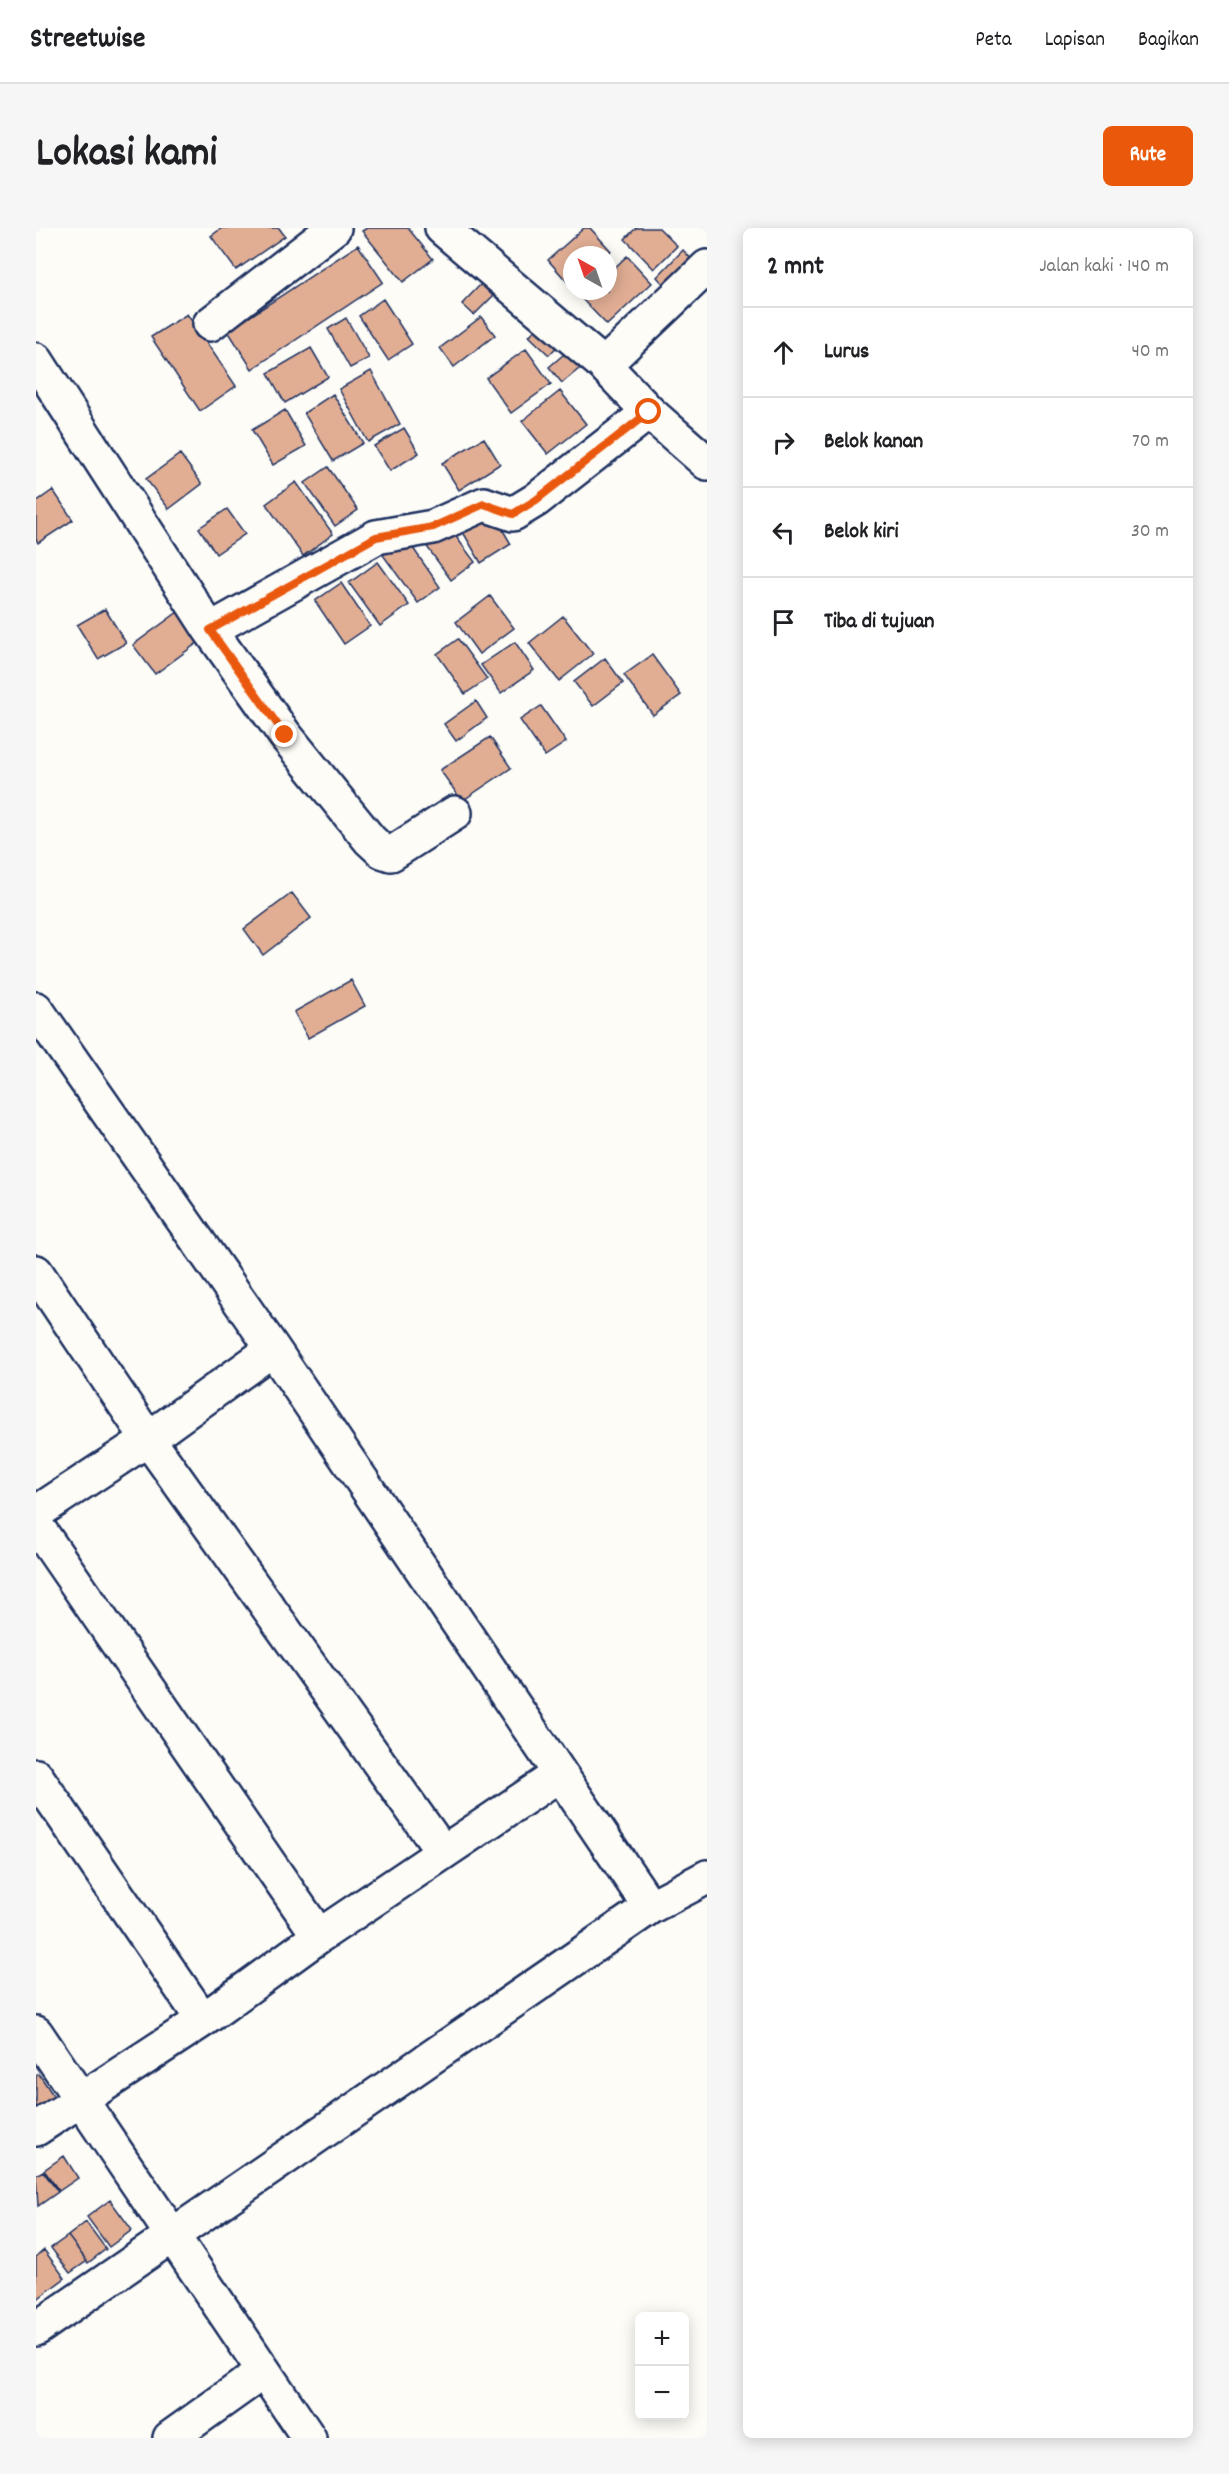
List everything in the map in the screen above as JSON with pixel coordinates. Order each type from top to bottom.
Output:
[{"type":"street","points":[[210,324],[334,228]]},
{"type":"street","points":[[442,228],[603,364],[649,412],[707,463]]},
{"type":"street","points":[[603,364],[707,267]]},
{"type":"street","points":[[36,360],[210,630],[285,735],[370,840],[382,851],[391,854],[454,813]]},
{"type":"street","points":[[210,630],[376,537],[433,527],[484,504],[513,514],[536,500],[649,412]]},
{"type":"street","points":[[36,1009],[273,1349],[650,1907]]},
{"type":"street","points":[[36,1272],[148,1438],[442,1851]]},
{"type":"street","points":[[36,1513],[148,1438],[273,1349]]},
{"type":"street","points":[[36,1525],[319,1936]]},
{"type":"street","points":[[36,2128],[203,2020],[442,1851],[560,1774]]},
{"type":"street","points":[[36,1776],[203,2020]]},
{"type":"street","points":[[36,2329],[172,2238],[650,1907],[707,1877]]},
{"type":"street","points":[[36,2033],[81,2097],[172,2238],[309,2438]]},
{"type":"street","points":[[170,2438],[264,2371]]},
{"type":"building","points":[[222,228],[279,228],[285,236],[236,270],[211,236]]},
{"type":"building","points":[[367,228],[408,228],[433,259],[403,282],[362,231]]},
{"type":"building","points":[[584,228],[590,228],[606,246],[564,246]]},
{"type":"building","points":[[636,228],[659,228],[677,246],[654,269],[625,239]]},
{"type":"building","points":[[358,245],[383,282],[252,369],[228,331]]},
{"type":"building","points":[[563,247],[563,277],[548,260]]},
{"type":"building","points":[[683,250],[695,263],[669,290],[657,277]]},
{"type":"building","points":[[627,256],[652,283],[607,325],[583,300],[617,300],[617,265]]},
{"type":"building","points":[[481,284],[493,296],[474,315],[462,304]]},
{"type":"building","points":[[383,299],[412,344],[388,360],[359,316]]},
{"type":"building","points":[[187,314],[236,386],[200,411],[151,337]]},
{"type":"building","points":[[481,317],[495,335],[454,367],[440,348]]},
{"type":"building","points":[[346,318],[369,358],[350,368],[328,329]]},
{"type":"building","points":[[543,321],[564,339],[549,355],[529,336]]},
{"type":"building","points":[[311,348],[328,377],[285,403],[268,373]]},
{"type":"building","points":[[571,348],[585,364],[562,383],[549,367]]},
{"type":"building","points":[[526,349],[551,384],[511,413],[486,378]]},
{"type":"building","points":[[371,371],[400,424],[368,442],[339,389]]},
{"type":"building","points":[[560,391],[586,424],[548,454],[522,421]]},
{"type":"building","points":[[333,394],[363,443],[333,461],[304,413]]},
{"type":"building","points":[[285,410],[306,446],[273,465],[252,430]]},
{"type":"building","points":[[404,428],[419,453],[390,471],[374,446]]},
{"type":"building","points":[[484,438],[500,464],[459,490],[442,463]]},
{"type":"building","points":[[180,454],[202,484],[169,509],[146,479]]},
{"type":"building","points":[[328,467],[358,510],[335,526],[305,483]]},
{"type":"building","points":[[296,482],[333,534],[303,556],[266,504]]},
{"type":"building","points":[[53,490],[73,520],[38,543],[36,539],[36,502]]},
{"type":"building","points":[[490,508],[511,544],[481,563],[460,527]]},
{"type":"building","points":[[227,509],[245,534],[216,554],[199,528]]},
{"type":"building","points":[[448,526],[475,562],[451,580],[425,544]]},
{"type":"building","points":[[406,538],[440,587],[418,603],[383,555]]},
{"type":"building","points":[[378,562],[409,605],[380,626],[349,583]]},
{"type":"building","points":[[341,583],[370,626],[344,644],[315,601]]},
{"type":"building","points":[[490,596],[514,628],[479,654],[456,622]]},
{"type":"building","points":[[105,609],[126,643],[98,659],[77,625]]},
{"type":"building","points":[[182,609],[204,638],[155,674],[133,645]]},
{"type":"building","points":[[563,616],[593,654],[559,681],[529,643]]},
{"type":"building","points":[[458,639],[487,679],[465,694],[437,654]]},
{"type":"building","points":[[515,642],[534,670],[501,693],[481,665]]},
{"type":"building","points":[[652,655],[681,695],[653,715],[624,675]]},
{"type":"building","points":[[605,658],[623,683],[593,706],[574,682]]},
{"type":"building","points":[[476,701],[487,718],[456,741],[444,724]]},
{"type":"building","points":[[541,706],[566,742],[545,756],[520,720]]},
{"type":"building","points":[[490,737],[511,768],[462,801],[440,770]]},
{"type":"building","points":[[292,893],[311,918],[263,955],[244,929]]},
{"type":"building","points":[[351,980],[365,1006],[308,1038],[294,1012]]},
{"type":"building","points":[[39,2074],[55,2098],[36,2110],[36,2076]]},
{"type":"building","points":[[64,2156],[78,2178],[59,2191],[44,2170]]},
{"type":"building","points":[[43,2171],[58,2192],[38,2206],[36,2175]]},
{"type":"building","points":[[110,2200],[132,2230],[109,2247],[87,2217]]},
{"type":"building","points":[[86,2222],[106,2249],[88,2263],[68,2236]]},
{"type":"building","points":[[68,2236],[87,2261],[70,2273],[51,2248]]},
{"type":"building","points":[[44,2250],[65,2278],[36,2300],[36,2257]]},
{"type":"route","points":[[285,735],[210,630],[376,537],[433,527],[484,504],[513,514],[536,500],[649,412]]}]
